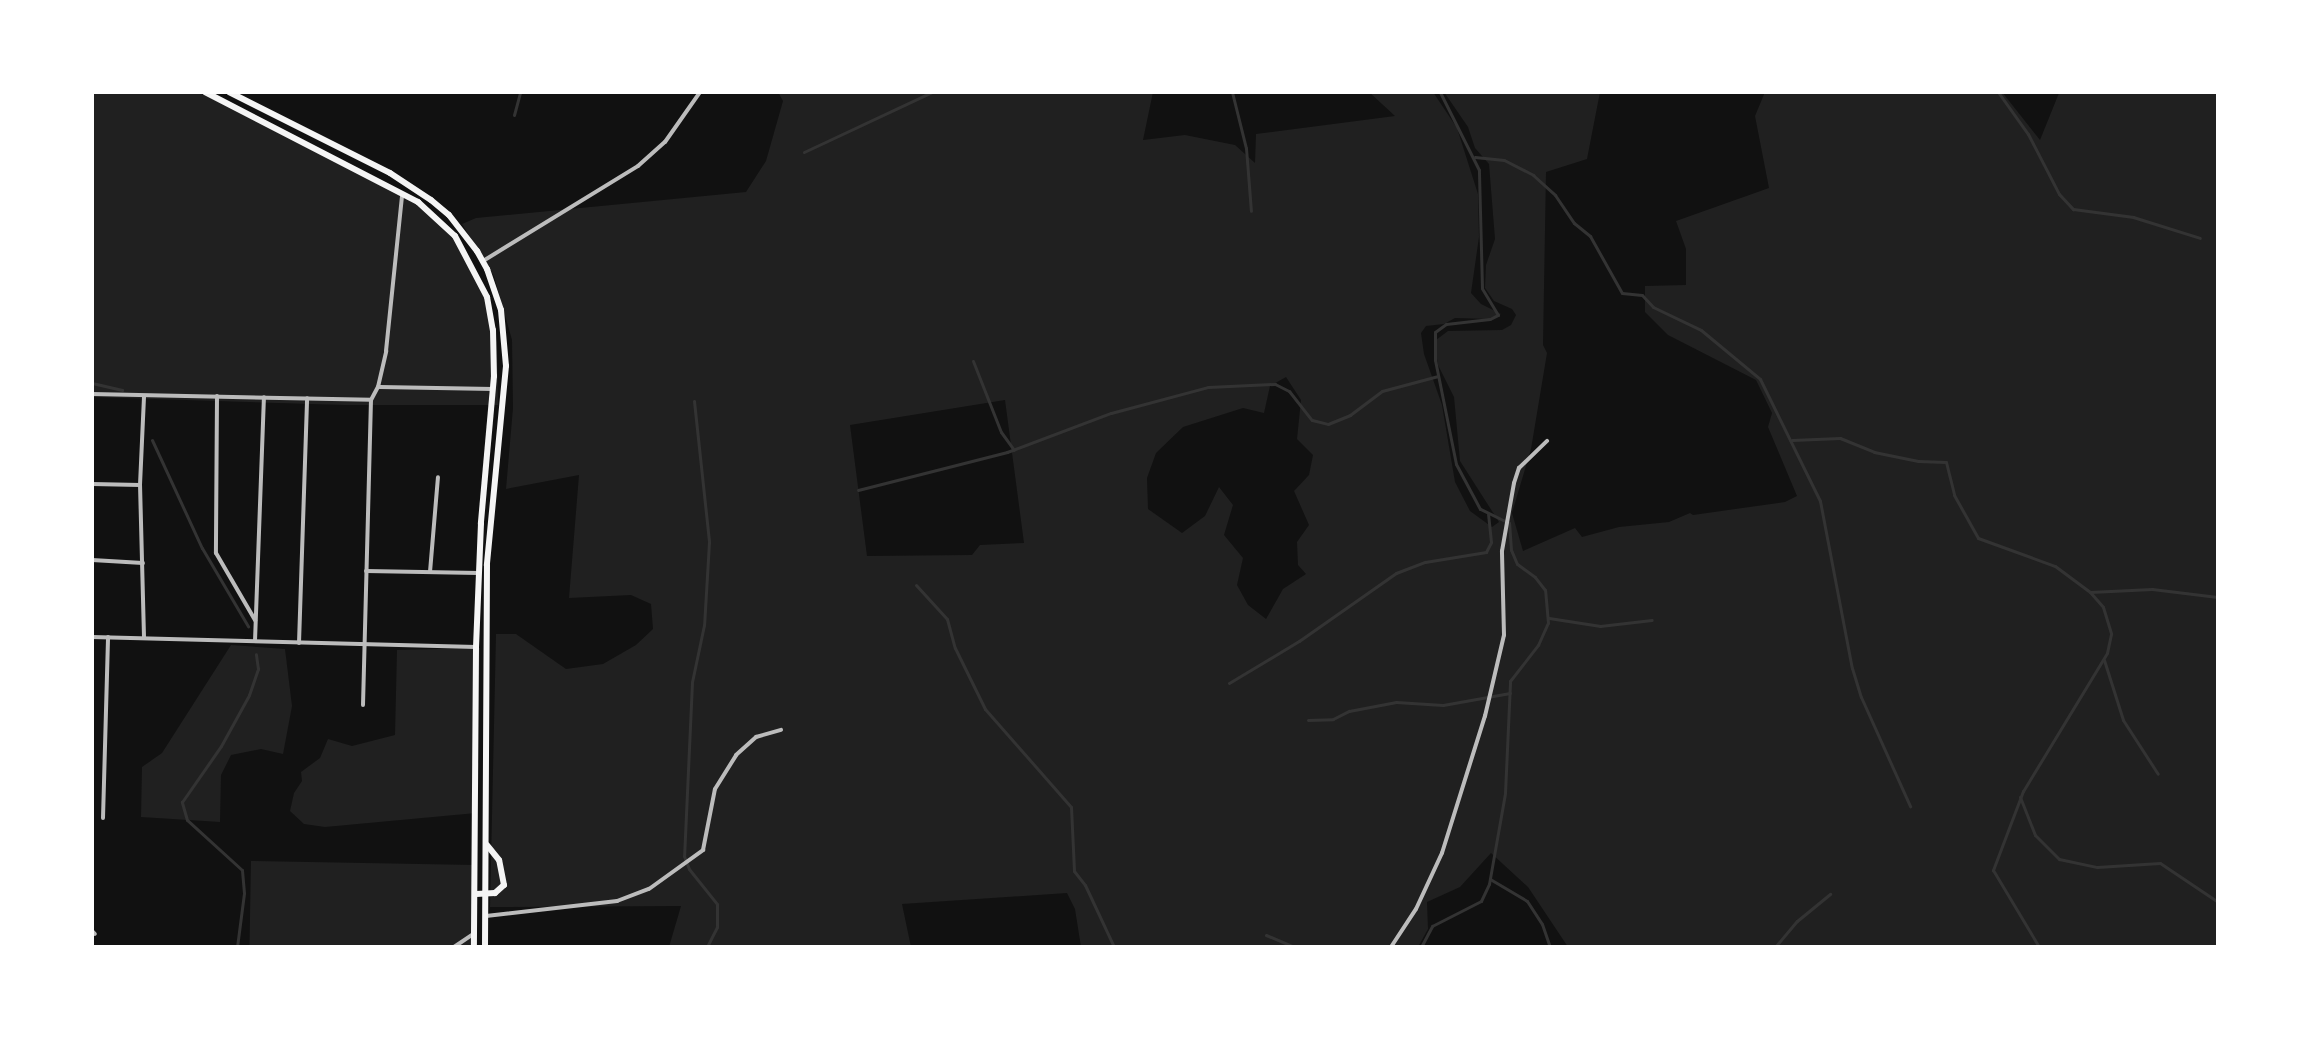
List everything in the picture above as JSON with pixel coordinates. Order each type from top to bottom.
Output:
[{"type":"main road","points":[[205,92],[402,192],[446,226],[476,271],[487,297],[492,323],[493,389],[476,647],[474,947]]},
{"type":"main road","points":[[229,92],[415,188],[449,215],[483,261],[501,310],[506,347],[504,404],[488,556],[485,947]]},
{"type":"main road","points":[[476,894],[487,895],[501,890],[504,879],[499,860],[487,845]]},
{"type":"street","points":[[483,261],[638,166],[665,142],[700,92]]},
{"type":"street","points":[[363,705],[371,400],[378,387],[386,351],[402,192]]},
{"type":"street","points":[[378,387],[493,389]]},
{"type":"street","points":[[92,394],[371,400]]},
{"type":"street","points":[[144,395],[140,485],[144,637]]},
{"type":"street","points":[[217,396],[216,553],[255,620]]},
{"type":"street","points":[[255,641],[264,397]]},
{"type":"street","points":[[299,643],[307,398]]},
{"type":"street","points":[[1391,947],[1416,909],[1442,853],[1485,716],[1504,635],[1502,551],[1514,483],[1519,468],[1547,441]]},
{"type":"street","points":[[430,572],[438,477]]},
{"type":"street","points":[[92,484],[140,485]]},
{"type":"street","points":[[92,560],[143,563]]},
{"type":"street","points":[[366,571],[479,573]]},
{"type":"street","points":[[92,637],[476,647]]},
{"type":"street","points":[[103,818],[108,637]]},
{"type":"street","points":[[486,916],[617,901],[649,889],[703,850],[715,789],[736,755],[756,737],[781,730]]},
{"type":"street","points":[[454,947],[475,933]]},
{"type":"shaded area","points":[[92,92],[199,92],[415,203],[452,236],[480,282],[497,342],[498,405],[344,405],[92,397]]},
{"type":"shaded area","points":[[778,92],[1153,92],[1143,140],[1185,135],[1235,145],[1255,163],[1256,134],[1395,116],[1369,92],[1433,92],[1457,128],[1478,194],[1479,237],[1471,293],[1481,304],[1501,314],[1490,319],[1455,318],[1444,324],[1426,326],[1421,333],[1424,354],[1442,405],[1455,482],[1470,511],[1492,527],[1499,522],[1460,461],[1454,397],[1438,365],[1435,347],[1436,340],[1448,331],[1502,330],[1511,325],[1516,315],[1512,309],[1494,301],[1485,288],[1486,265],[1495,239],[1489,164],[1475,148],[1468,127],[1444,92],[1600,92],[1587,159],[1546,172],[1543,345],[1547,353],[1531,449],[1512,513],[1523,551],[1575,528],[1582,537],[1619,527],[1669,522],[1690,513],[1785,502],[1797,496],[1768,427],[1772,413],[1756,380],[1668,335],[1645,312],[1645,286],[1686,285],[1686,249],[1676,221],[1769,188],[1755,116],[1765,92],[2002,92],[2040,140],[2059,93],[2218,92],[2218,947],[1568,947],[1528,887],[1491,853],[1460,887],[1427,902],[1428,929],[1418,947],[1081,947],[1075,909],[1067,893],[902,904],[911,947],[669,947],[681,906],[490,907],[496,634],[516,634],[566,669],[603,664],[636,645],[653,629],[651,604],[631,595],[569,598],[579,475],[506,489],[513,408],[512,340],[494,276],[462,224],[476,218],[746,192],[766,161],[783,101]],"holes":[[[1286,377],[1301,400],[1297,439],[1313,455],[1309,475],[1294,491],[1309,525],[1297,542],[1298,565],[1306,574],[1283,589],[1266,619],[1248,605],[1237,585],[1243,558],[1224,535],[1233,505],[1219,487],[1205,516],[1182,533],[1148,509],[1147,478],[1156,453],[1183,427],[1243,408],[1264,413],[1270,386]],[[1005,400],[1024,543],[980,545],[972,555],[867,556],[850,425]]]},
{"type":"shaded area","points":[[231,645],[285,649],[292,706],[283,754],[261,749],[231,755],[221,775],[220,822],[141,817],[142,767],[162,753]]},
{"type":"shaded area","points":[[480,648],[476,813],[325,827],[304,824],[290,811],[294,793],[302,781],[301,772],[320,758],[328,739],[352,746],[395,735],[397,650]]},
{"type":"shaded area","points":[[251,861],[475,865],[474,947],[249,947]]},
{"type":"waterway","points":[[514,115],[520,92]]},
{"type":"waterway","points":[[804,152],[932,92]]},
{"type":"waterway","points":[[1232,92],[1246,148],[1251,211]]},
{"type":"waterway","points":[[1421,947],[1432,926],[1481,901],[1489,884],[1505,793],[1510,681],[1538,645],[1548,623],[1545,590],[1535,577],[1517,564],[1511,550],[1509,523],[1480,509],[1456,464],[1435,360],[1435,332],[1446,324],[1490,319],[1498,315],[1482,288],[1479,170],[1440,92]]},
{"type":"waterway","points":[[1998,92],[2028,134],[2059,194],[2073,209],[2133,217],[2200,238]]},
{"type":"waterway","points":[[1475,157],[1504,160],[1533,175],[1555,195],[1574,223],[1590,236],[1622,293],[1642,295],[1653,307],[1701,330],[1760,379],[1820,501],[1852,668],[1861,697],[1910,806]]},
{"type":"waterway","points":[[973,361],[1001,432],[1014,450]]},
{"type":"waterway","points":[[858,490],[1007,452],[1111,413],[1208,387],[1275,384],[1289,391],[1312,420],[1328,424],[1350,415],[1382,391],[1438,376]]},
{"type":"waterway","points":[[92,383],[122,390]]},
{"type":"waterway","points":[[694,401],[709,542],[704,625],[692,682],[684,856],[689,869],[717,904],[717,927],[707,947]]},
{"type":"waterway","points":[[1792,440],[1840,438],[1874,452],[1918,461],[1946,462],[1954,495],[1978,538],[2055,566],[2090,592],[2103,607],[2111,634],[2107,653],[2023,791],[1993,870],[2039,947]]},
{"type":"waterway","points":[[152,440],[202,548],[248,626]]},
{"type":"waterway","points":[[1229,683],[1299,641],[1396,573],[1425,562],[1486,552],[1491,542],[1488,514]]},
{"type":"waterway","points":[[916,585],[947,619],[955,648],[985,709],[1071,807],[1074,871],[1085,885],[1114,947]]},
{"type":"waterway","points":[[2090,592],[2152,589],[2218,597]]},
{"type":"waterway","points":[[1549,618],[1600,626],[1652,620]]},
{"type":"waterway","points":[[237,947],[244,893],[242,870],[187,820],[182,802],[221,746],[249,695],[258,669],[256,654]]},
{"type":"waterway","points":[[2104,660],[2123,720],[2158,774]]},
{"type":"waterway","points":[[1308,720],[1333,719],[1349,711],[1396,702],[1443,705],[1510,693]]},
{"type":"waterway","points":[[2020,797],[2035,835],[2059,859],[2097,867],[2160,863],[2218,902]]},
{"type":"waterway","points":[[1490,879],[1527,901],[1542,924],[1550,947]]},
{"type":"waterway","points":[[1775,947],[1797,921],[1830,894]]},
{"type":"waterway","points":[[1266,935],[1294,947]]}]
